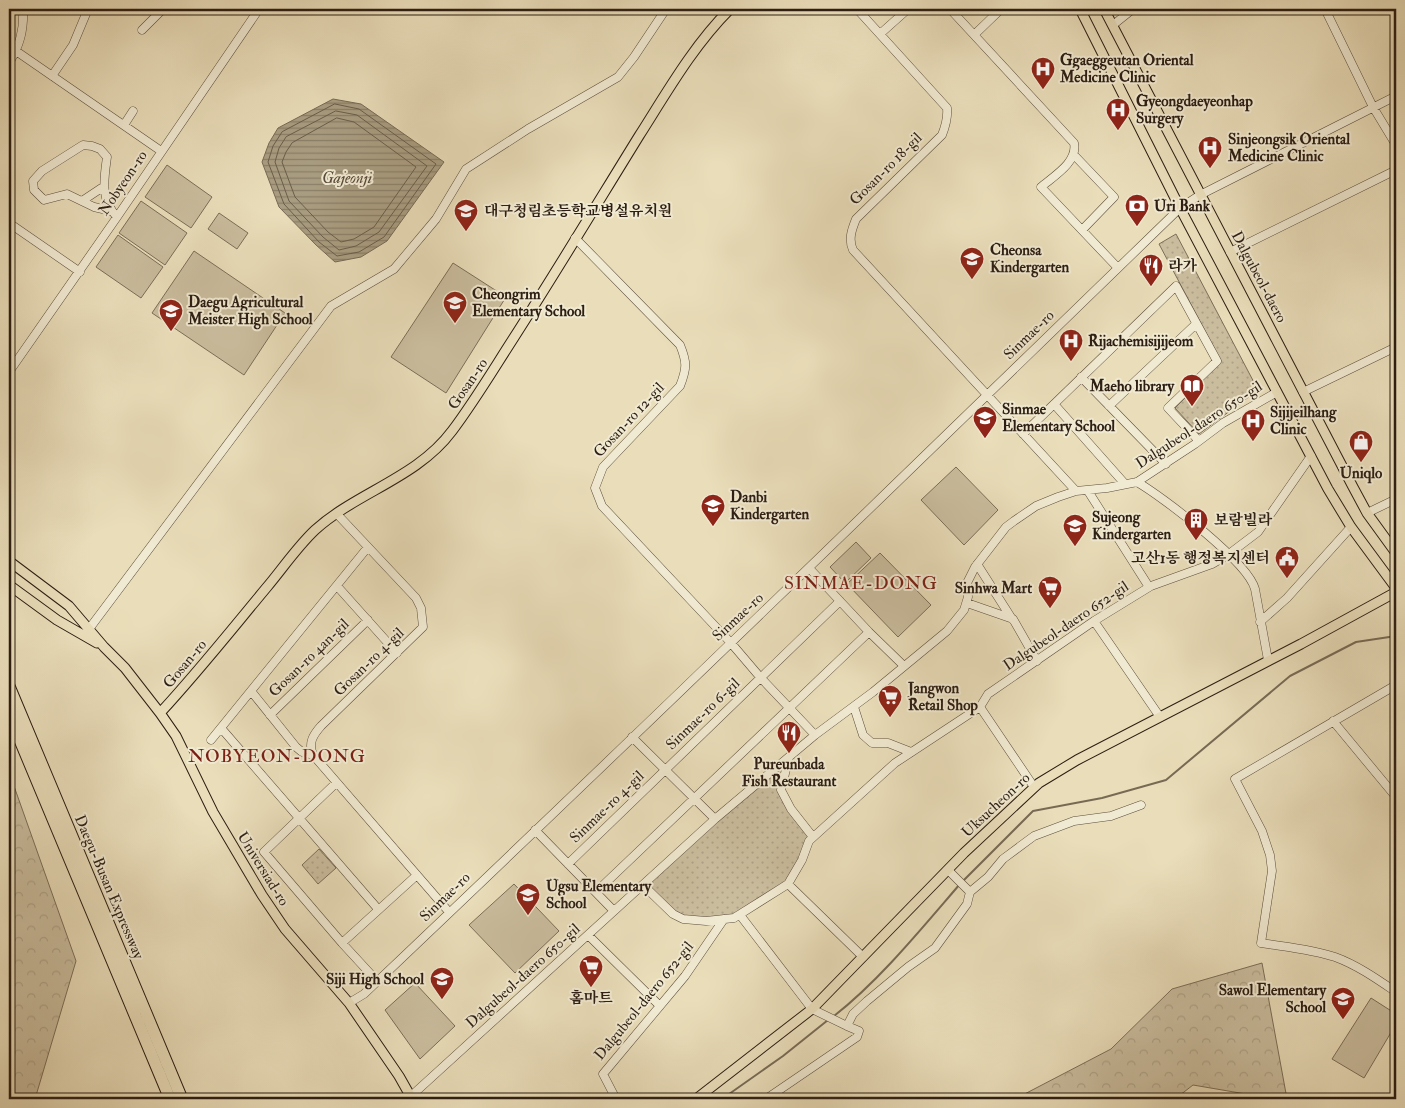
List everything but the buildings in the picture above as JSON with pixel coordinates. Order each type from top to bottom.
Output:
[{"type":"highway","name":"Daegu-Busan Expressway","points":[[9,686],[51,799],[170,1099]]},
{"type":"highway","name":"Daegu-Busan Expressway","points":[[9,714],[51,799]]},
{"type":"highway","name":"Daegu-Busan Expressway","points":[[69,843],[182,1099]]},
{"type":"main road","name":"Gosan-ro","points":[[160,713],[188,683],[317,528],[416,466],[436,451],[472,404],[683,66],[712,26],[730,9]]},
{"type":"main road","points":[[1080,9],[1180,208],[1311,456],[1351,528],[1396,588]]},
{"type":"main road","name":"Dalgubeol-daero","points":[[1104,9],[1367,513],[1396,553]]},
{"type":"main road","name":"Universiad-ro","points":[[9,561],[69,606],[104,647],[125,668],[160,713],[176,736],[213,812],[262,895],[285,929],[349,1003],[399,1076],[411,1098]]},
{"type":"main road","name":"Universiad-ro","points":[[9,584],[57,620],[104,647]]},
{"type":"main road","name":"Uksucheon-ro","points":[[696,1099],[812,1009],[948,870],[1034,788],[1077,760],[1396,592]]},
{"type":"street","points":[[9,63],[20,42],[24,27],[23,9]]},
{"type":"street","points":[[52,76],[73,45],[88,9]]},
{"type":"street","points":[[142,30],[162,9]]},
{"type":"street","name":"Nobyeon-ro","points":[[9,372],[80,272],[161,150],[259,9]]},
{"type":"street","points":[[89,629],[331,306],[394,269],[436,219],[466,169],[528,129],[618,76],[634,57],[666,9]]},
{"type":"street","name":"Gosan-ro 18-gil","points":[[856,9],[947,108],[948,116],[942,134],[856,219],[852,229],[850,244],[853,250],[988,394]]},
{"type":"street","points":[[880,34],[908,9]]},
{"type":"street","points":[[950,9],[1074,143],[1074,155],[1042,188],[1118,268]]},
{"type":"street","points":[[974,35],[1001,9]]},
{"type":"street","points":[[1113,24],[1133,9]]},
{"type":"street","points":[[1325,9],[1373,107],[1396,145]]},
{"type":"street","points":[[16,51],[161,150]]},
{"type":"street","name":"Sinmae-ro","points":[[349,1003],[364,994],[731,643],[1180,208],[1200,195],[1396,96]]},
{"type":"street","points":[[124,125],[133,111]]},
{"type":"street","points":[[111,210],[94,206],[66,194],[44,200],[34,190],[33,182],[42,171],[83,145],[100,149],[107,157],[103,187],[111,210],[117,217]]},
{"type":"street","points":[[1074,155],[1114,197],[1082,230]]},
{"type":"street","points":[[1230,252],[1396,170]]},
{"type":"street","points":[[82,201],[103,187]]},
{"type":"street","points":[[9,224],[80,272]]},
{"type":"street","name":"Gosan-ro 12-gil","points":[[575,238],[680,345],[686,358],[686,371],[680,386],[603,467],[595,488],[602,506],[731,643]]},
{"type":"street","points":[[1023,434],[1176,286],[1217,361],[1168,408],[1199,441]]},
{"type":"street","points":[[1109,406],[1196,324]]},
{"type":"street","points":[[1303,392],[1396,347]]},
{"type":"street","points":[[1081,377],[1166,464]]},
{"type":"street","name":"Dalgubeol-daero 650-gil","points":[[411,1098],[715,819],[814,735],[854,707],[951,627],[967,603],[967,583],[970,574],[1006,527],[1045,501],[1076,491],[1088,491],[1137,482],[1199,441],[1223,422],[1277,392]]},
{"type":"street","points":[[988,394],[1076,491]]},
{"type":"street","points":[[1054,404],[1125,484]]},
{"type":"street","name":"Dalgubeol-daero 652-gil","points":[[643,886],[673,914],[683,919],[706,921],[734,918],[788,884],[802,860],[809,841],[894,763],[980,707],[988,694],[1094,621],[1149,587],[1212,564],[1229,554],[1258,532],[1311,456]]},
{"type":"street","name":"Dalgubeol-daero 650-gil","points":[[1137,482],[1148,488],[1203,531],[1229,554]]},
{"type":"street","points":[[1088,491],[1149,587]]},
{"type":"street","points":[[1367,513],[1396,498]]},
{"type":"street","name":"Gosan-ro 4-gil","points":[[312,755],[310,745],[315,733],[321,726],[423,627],[421,608],[416,598],[337,514]]},
{"type":"street","points":[[1260,622],[1287,598],[1351,528]]},
{"type":"street","name":"Gosan-ro 4an-gil","points":[[211,740],[368,547]]},
{"type":"street","points":[[1229,554],[1253,584],[1268,660]]},
{"type":"street","points":[[977,564],[1013,619],[1037,661]]},
{"type":"street","points":[[809,568],[904,666]]},
{"type":"street","name":"Gosan-ro 4an-gil","points":[[337,586],[398,653]]},
{"type":"street","points":[[760,677],[840,601]]},
{"type":"street","points":[[967,603],[1013,619]]},
{"type":"street","name":"Gosan-ro 4an-gil","points":[[270,715],[368,620]]},
{"type":"street","points":[[1094,621],[1160,717]]},
{"type":"street","points":[[596,892],[869,632]]},
{"type":"street","name":"Sinmae-ro 6-gil","points":[[731,643],[814,735]]},
{"type":"street","name":"Sinmae-ro 6-gil","points":[[666,770],[760,677]]},
{"type":"street","points":[[1396,685],[1235,779],[1262,831],[1270,855],[1272,871],[1261,943],[1335,957],[1362,969],[1396,992]]},
{"type":"street","name":"Gosan-ro 4an-gil","points":[[251,691],[296,747],[302,752],[312,755]]},
{"type":"street","points":[[854,707],[863,735],[872,743],[888,743],[911,752]]},
{"type":"street","points":[[980,707],[1034,788]]},
{"type":"street","points":[[1333,722],[1396,797]]},
{"type":"street","points":[[221,728],[378,910]]},
{"type":"street","name":"Sinmae-ro 4-gil","points":[[632,737],[715,819]]},
{"type":"street","points":[[312,755],[449,912]]},
{"type":"street","points":[[789,757],[781,790],[791,809],[813,837]]},
{"type":"street","name":"Sinmae-ro 4-gil","points":[[568,864],[666,770]]},
{"type":"street","points":[[336,784],[264,852],[377,981]]},
{"type":"street","points":[[848,1026],[853,1014],[908,967],[935,948],[967,904],[970,892],[988,877],[1003,859],[1034,836],[1074,822],[1111,816],[1141,806]]},
{"type":"street","points":[[535,830],[614,911]]},
{"type":"street","points":[[948,870],[970,892]]},
{"type":"street","points":[[342,943],[416,875]]},
{"type":"street","points":[[788,884],[863,957]]},
{"type":"street","points":[[740,914],[812,1009],[858,1031],[856,1037],[766,1099]]},
{"type":"street","name":"Dalgubeol-daero 652-gil","points":[[616,1099],[603,1074],[685,976],[724,919]]},
{"type":"street","points":[[589,936],[660,1006]]},
{"type":"green space","points":[[167,165],[212,197],[191,228],[145,197]]},
{"type":"green space","points":[[141,201],[187,233],[165,265],[119,233]]},
{"type":"green space","points":[[219,213],[248,233],[237,249],[208,229]]},
{"type":"green space","points":[[1176,234],[1258,390],[1199,434],[1175,408],[1221,361],[1159,244]]},
{"type":"green space","points":[[118,235],[163,267],[141,298],[96,267]]},
{"type":"green space","points":[[194,251],[285,313],[244,375],[152,313]]},
{"type":"green space","points":[[453,263],[506,297],[446,393],[391,357]]},
{"type":"green space","points":[[956,467],[998,510],[964,545],[921,500]]},
{"type":"green space","points":[[856,542],[871,558],[845,583],[830,567]]},
{"type":"green space","points":[[880,553],[931,605],[898,637],[847,584]]},
{"type":"green space","points":[[785,761],[781,790],[811,835],[788,884],[734,918],[683,919],[643,885]]},
{"type":"green space","points":[[9,772],[76,961],[35,1099],[9,1099]]},
{"type":"green space","points":[[319,849],[336,868],[318,884],[302,865]]},
{"type":"green space","points":[[514,884],[559,931],[515,973],[469,925]]},
{"type":"green space","points":[[1262,963],[1287,1099],[1275,1099],[1193,1085],[1175,1099],[1015,1099],[1111,1049],[1172,989]]},
{"type":"green space","points":[[415,983],[455,1026],[420,1059],[385,1010]]},
{"type":"green space","points":[[1371,998],[1396,1014],[1396,1024],[1364,1078],[1332,1059]]},
{"type":"water","name":"Gajeonji","points":[[333,99],[361,104],[444,162],[387,241],[361,257],[335,262],[279,207],[262,162],[269,143],[278,128]]},
{"type":"waterway","points":[[963,881],[1033,811],[1102,798],[1166,780],[1290,676],[1356,642],[1396,636]]},
{"type":"waterway","points":[[834,1016],[884,970],[960,884]]},
{"type":"waterway","points":[[722,1099],[783,1056],[828,1020]]},
{"type":"place","name":"Ggaeggeutan Oriental Medicine Clinic","points":[[1043,90]]},
{"type":"place","name":"Gyeongdaeyeonhap Surgery","points":[[1118,131]]},
{"type":"place","name":"Sinjeongsik Oriental Medicine Clinic","points":[[1210,169]]},
{"type":"place","name":"Uri Bank","points":[[1137,227]]},
{"type":"place","name":"대구청림초등학교병설유치원","points":[[466,232]]},
{"type":"place","name":"Cheonsa Kindergarten","points":[[972,280]]},
{"type":"place","name":"라가","points":[[1151,287]]},
{"type":"place","name":"Cheongrim Elementary School","points":[[455,324]]},
{"type":"place","name":"Daegu Agricultural Meister High School","points":[[171,332]]},
{"type":"place","name":"Rijachemisijijeom","points":[[1071,362]]},
{"type":"place","name":"Maeho library","points":[[1192,407]]},
{"type":"place","name":"Sinmae Elementary School","points":[[985,439]]},
{"type":"place","name":"Sijijeilhang Clinic","points":[[1253,442]]},
{"type":"place","name":"Uniqlo","points":[[1361,463]]},
{"type":"place","name":"Danbi Kindergarten","points":[[713,527]]},
{"type":"place","name":"보람빌라","points":[[1196,541]]},
{"type":"place","name":"Sujeong Kindergarten","points":[[1075,547]]},
{"type":"place","name":"고산1동 행정복지센터","points":[[1287,579]]},
{"type":"place","name":"Sinhwa Mart","points":[[1050,609]]},
{"type":"place","name":"Jangwon Retail Shop","points":[[890,718]]},
{"type":"place","name":"Pureunbada Fish Restaurant","points":[[789,754]]},
{"type":"place","name":"Ugsu Elementary School","points":[[528,916]]},
{"type":"place","name":"홈마트","points":[[591,988]]},
{"type":"place","name":"Siji High School","points":[[442,1000]]},
{"type":"place","name":"Sawol Elementary School","points":[[1343,1020]]},
{"type":"district","name":"SINMAE-DONG","points":[[861,583]]},
{"type":"district","name":"NOBYEON-DONG","points":[[277,756]]}]
